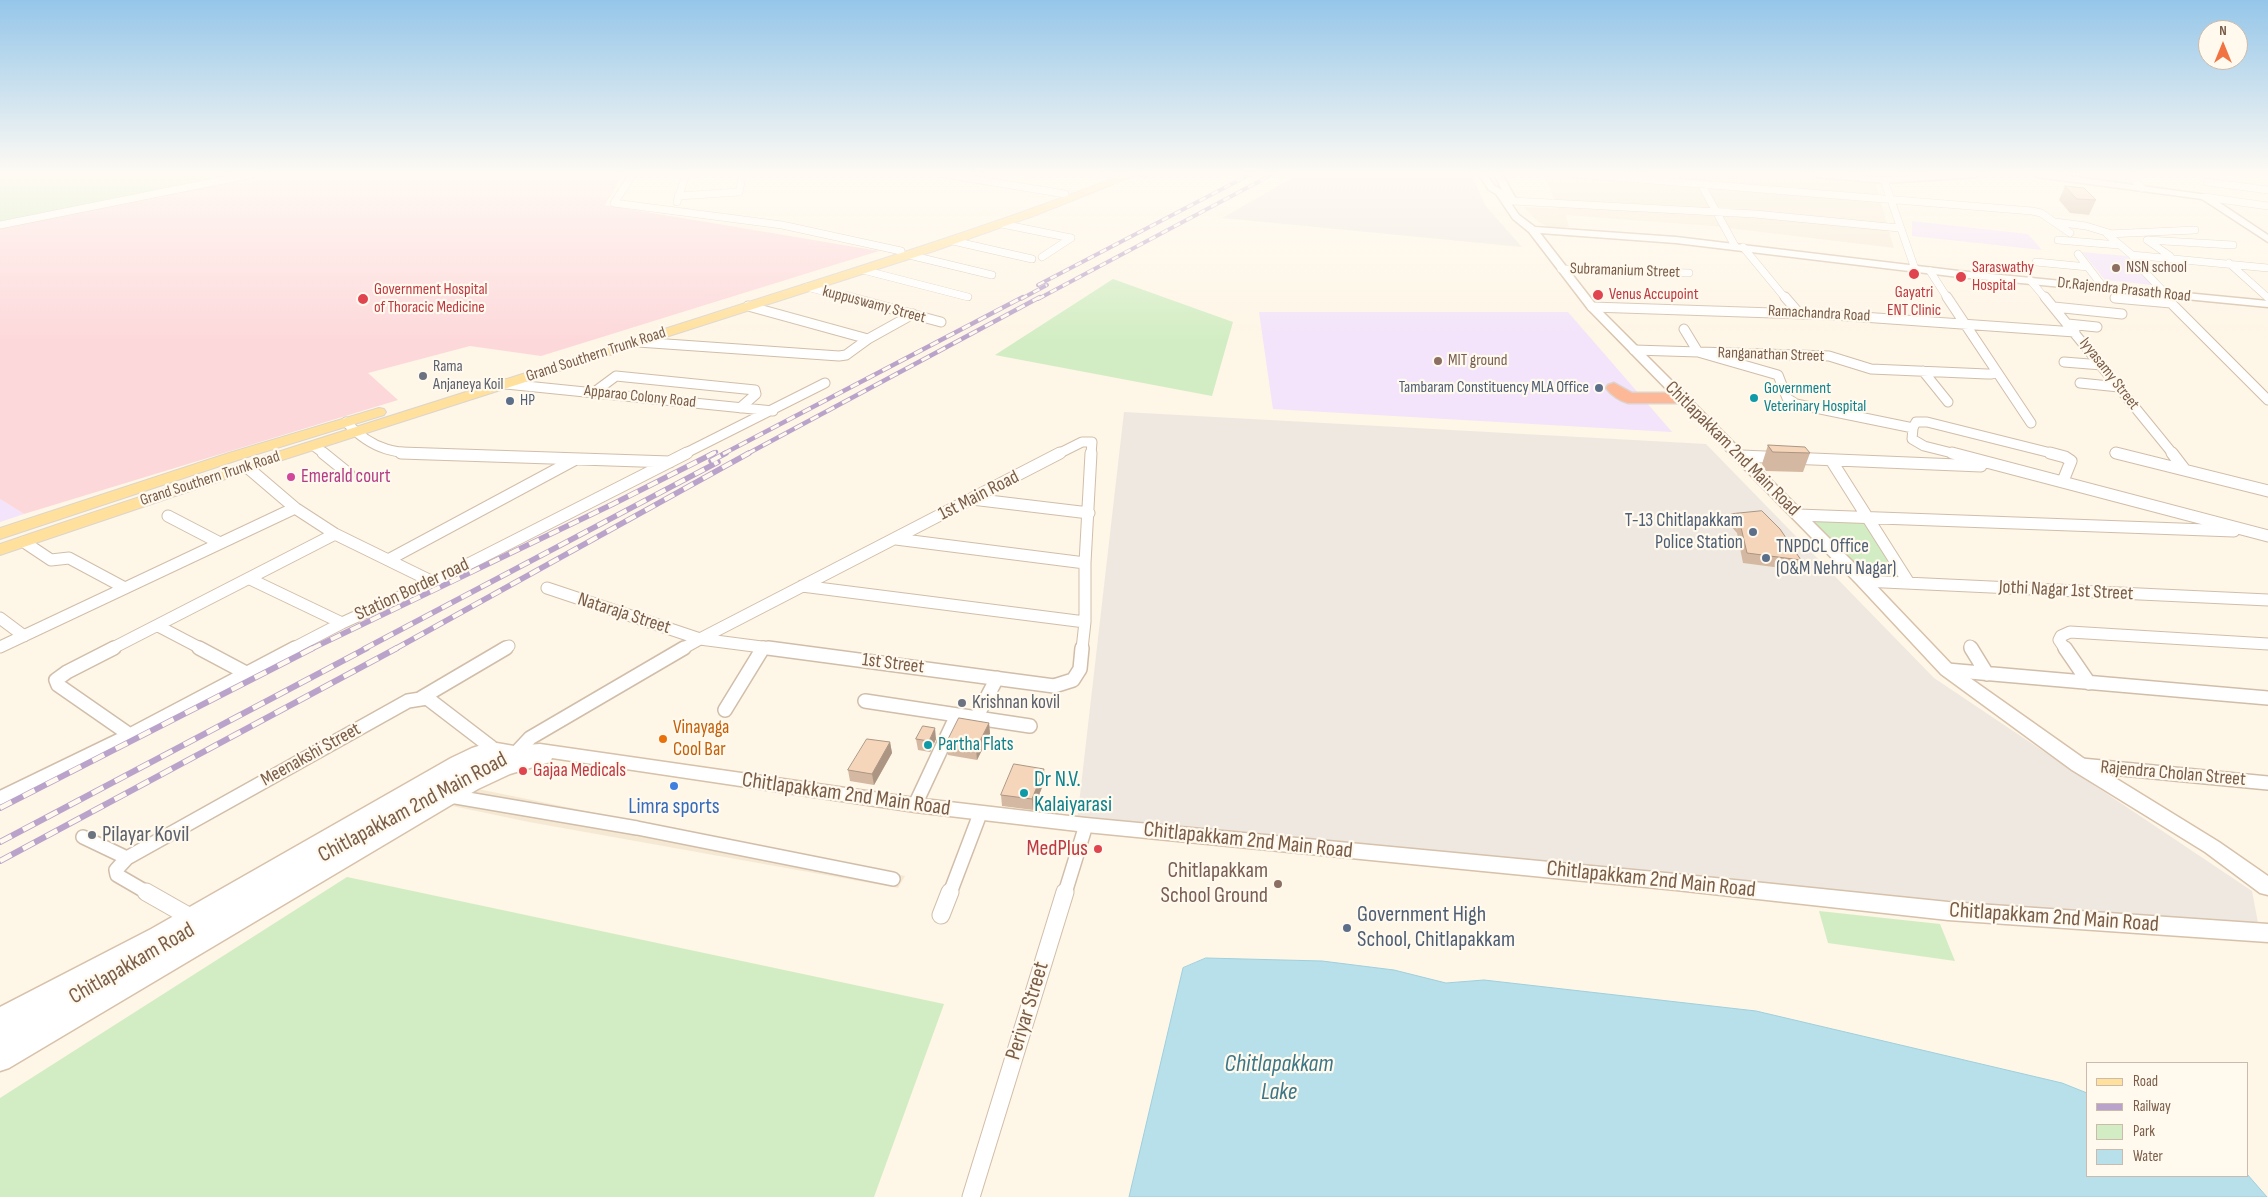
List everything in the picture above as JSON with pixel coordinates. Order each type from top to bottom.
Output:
[{"type":"highway","points":[[1614,388],[1628,398],[1682,398]]},
{"type":"main road","name":"Grand Southern Trunk Road","points":[[0,550],[247,467],[863,270],[968,230]]},
{"type":"main road","name":"Grand Southern Trunk Road","points":[[0,534],[346,422],[984,230]]},
{"type":"street","points":[[803,230],[992,275]]},
{"type":"street","points":[[1031,230],[1072,238],[1042,258]]},
{"type":"street","name":"Chitlapakkam 2nd Main Road","points":[[1531,230],[1592,307],[1741,456],[1947,670],[2079,764],[2212,848],[2268,887]]},
{"type":"street","name":"Dr.Rajendra Prasath Road","points":[[1556,230],[1739,247],[1930,271],[2104,288],[2166,297],[2266,304]]},
{"type":"street","points":[[1728,230],[1739,247],[1798,312]]},
{"type":"street","points":[[1900,230],[1915,269]]},
{"type":"street","points":[[2065,230],[2070,233]]},
{"type":"street","points":[[2099,230],[2109,233],[2195,230]]},
{"type":"street","points":[[2109,233],[2108,235],[2132,256],[2166,297],[2268,400]]},
{"type":"street","points":[[953,240],[1032,259]]},
{"type":"street","points":[[2058,240],[2119,245]]},
{"type":"street","points":[[2172,258],[2147,240],[2233,245]]},
{"type":"street","points":[[2078,254],[2104,288]]},
{"type":"street","points":[[2132,256],[2229,263],[2268,268]]},
{"type":"street","points":[[2036,262],[2088,267]]},
{"type":"street","points":[[2229,263],[2266,304]]},
{"type":"street","name":"Subramanium Street","points":[[1561,269],[1689,273]]},
{"type":"street","points":[[863,270],[968,297]]},
{"type":"street","points":[[1930,271],[1994,371],[2031,423]]},
{"type":"street","name":"Iyyasamy Street","points":[[2030,280],[2075,332],[2185,470]]},
{"type":"street","name":"kuppuswamy Street","points":[[807,287],[941,322]]},
{"type":"street","points":[[2114,298],[2166,297]]},
{"type":"street","points":[[748,306],[868,339]]},
{"type":"street","name":"Ramachandra Road","points":[[1592,307],[1798,312],[1963,321],[2075,332]]},
{"type":"street","points":[[2054,307],[2122,314]]},
{"type":"street","points":[[638,342],[832,357],[846,355],[868,339],[913,314]]},
{"type":"street","points":[[2068,324],[2097,327]]},
{"type":"street","points":[[1684,329],[1698,352],[1778,375],[1788,398],[1796,404],[1913,428]]},
{"type":"street","name":"Ranganathan Street","points":[[1634,350],[1829,356],[1864,368],[1987,374],[1992,374],[1994,371]]},
{"type":"street","points":[[2064,362],[2102,366]]},
{"type":"street","points":[[1923,371],[1948,402]]},
{"type":"street","points":[[593,393],[616,376],[753,389],[757,391],[740,408]]},
{"type":"street","name":"Station Border road","points":[[2,794],[130,735],[342,623],[433,582],[773,411],[824,383]]},
{"type":"street","points":[[2080,383],[2119,387]]},
{"type":"street","name":"Apparao Colony Road","points":[[506,384],[773,411]]},
{"type":"street","points":[[346,422],[356,433],[385,450],[405,454],[672,462]]},
{"type":"street","points":[[2063,481],[2071,461],[2066,456],[1927,422],[1916,422],[1913,428],[1912,439],[1917,443],[2268,536]]},
{"type":"street","name":"1st Main Road","points":[[515,753],[530,738],[700,639],[1082,442],[1091,441],[1089,513]]},
{"type":"street","points":[[314,446],[349,474]]},
{"type":"street","points":[[2115,453],[2268,491]]},
{"type":"street","points":[[1741,456],[2003,467]]},
{"type":"street","points":[[388,560],[577,458]]},
{"type":"street","points":[[1831,460],[1909,583]]},
{"type":"street","points":[[247,467],[295,508],[335,534],[433,582]]},
{"type":"street","points":[[802,586],[1085,622],[1085,563],[1089,513],[972,500]]},
{"type":"street","points":[[0,647],[295,508]]},
{"type":"street","points":[[168,516],[220,543]]},
{"type":"street","points":[[1798,516],[2253,532]]},
{"type":"street","points":[[130,735],[58,685],[56,680],[67,672],[335,534]]},
{"type":"street","points":[[896,539],[1085,563]]},
{"type":"street","points":[[24,542],[51,560],[69,558],[125,588]]},
{"type":"street","points":[[250,579],[342,623]]},
{"type":"street","name":"Jothi Nagar 1st Street","points":[[1863,581],[2268,600]]},
{"type":"street","name":"Nataraja Street","points":[[547,588],[700,639]]},
{"type":"street","points":[[0,618],[24,636]]},
{"type":"street","name":"1st Street","points":[[700,639],[1054,686],[1072,680],[1080,669],[1085,622]]},
{"type":"street","points":[[158,626],[246,673]]},
{"type":"street","points":[[2088,683],[2059,640],[2061,636],[2070,632],[2268,644]]},
{"type":"street","name":"Meenakshi Street","points":[[127,858],[408,701],[421,698],[509,646]]},
{"type":"street","points":[[1970,646],[1987,674]]},
{"type":"street","points":[[725,710],[764,648]]},
{"type":"street","points":[[1947,670],[2268,698]]},
{"type":"street","points":[[976,718],[997,678]]},
{"type":"street","points":[[421,698],[427,698],[491,747]]},
{"type":"street","points":[[865,701],[1030,726]]},
{"type":"street","points":[[914,805],[957,715]]},
{"type":"street","points":[[0,1018],[190,917],[458,763],[491,747],[502,747],[515,753]]},
{"type":"street","name":"Chitlapakkam 2nd Main Road","points":[[265,888],[452,781],[495,759],[515,753],[540,750],[914,805],[1086,826],[1676,882],[1948,911],[2268,933]]},
{"type":"street","points":[[0,1060],[450,796],[503,769],[557,753]]},
{"type":"street","name":"Rajendra Cholan Street","points":[[2079,764],[2268,783]]},
{"type":"street","points":[[450,796],[637,828],[893,879]]},
{"type":"street","points":[[941,914],[980,814]]},
{"type":"street","name":"Periyar Street","points":[[971,1197],[1086,826]]},
{"type":"street","points":[[83,837],[127,858],[116,870],[117,875],[190,917]]},
{"type":"street","name":"Chitlapakkam Road","points":[[0,1040],[265,888]]},
{"type":"shaded area","name":"Government Hospital of Thoracic Medicine","points":[[0,230],[753,230],[879,251],[541,356],[470,346],[368,373],[398,400],[24,514],[0,499]]},
{"type":"shaded area","points":[[1345,230],[1507,230],[1522,247]]},
{"type":"shaded area","points":[[1743,230],[1889,230],[1894,248]]},
{"type":"shaded area","points":[[1912,230],[1991,230],[2028,234],[2042,250],[1912,236]]},
{"type":"shaded area","name":"NSN school","points":[[2082,252],[2127,256],[2152,285],[2105,280]]},
{"type":"shaded area","name":"MIT ground","points":[[1259,312],[1568,312],[1672,432],[1273,409]]},
{"type":"shaded area","points":[[1124,412],[1706,444],[1934,678],[2252,891],[2258,923],[2268,933],[1077,821]]},
{"type":"shaded area","points":[[0,499],[24,514],[0,522]]},
{"type":"shaded area","points":[[468,787],[905,876],[898,888],[529,822],[438,803]]},
{"type":"green space","points":[[1113,279],[1233,322],[1212,396],[995,355]]},
{"type":"green space","points":[[1810,520],[1865,521],[1899,578],[1864,577]]},
{"type":"green space","points":[[347,877],[944,1004],[874,1197],[0,1197],[0,1098]]},
{"type":"green space","points":[[1819,911],[1940,924],[1955,961],[1828,943]]},
{"type":"water","name":"Chitlapakkam Lake","points":[[1206,958],[1322,961],[1394,970],[1446,983],[1484,980],[1756,1011],[2062,1083],[2086,1093],[2086,1177],[2248,1177],[2248,1175],[2267,1197],[1129,1197],[1183,968]]},
{"type":"building","points":[[1768,445],[1805,447],[1810,453],[1773,452]]},
{"type":"building","points":[[1762,511],[1780,529],[1801,560],[1747,553],[1740,523],[1732,514]]},
{"type":"building","points":[[959,718],[989,723],[976,749],[946,744]]},
{"type":"building","points":[[923,726],[935,728],[929,741],[916,739]]},
{"type":"building","points":[[867,739],[890,742],[872,774],[848,770]]},
{"type":"building","points":[[1014,764],[1044,769],[1032,799],[1001,795]]},
{"type":"railway","points":[[1038,285],[1144,230]]},
{"type":"railway","points":[[1038,299],[1168,230]]},
{"type":"railway","points":[[1021,299],[1047,285]]},
{"type":"railway","points":[[723,454],[1023,297]]},
{"type":"railway","points":[[747,454],[1040,297]]},
{"type":"railway","points":[[711,454],[716,452]]},
{"type":"railway","points":[[312,649],[613,504],[714,453]]},
{"type":"railway","points":[[711,461],[726,453]]},
{"type":"railway","points":[[395,649],[749,453]]},
{"type":"railway","points":[[364,649],[718,462]]},
{"type":"railway","points":[[0,842],[367,648]]},
{"type":"railway","points":[[0,861],[397,648]]},
{"type":"railway","points":[[0,808],[312,649]]},
{"type":"place","name":"NSN school","points":[[2116,268]]},
{"type":"place","name":"Gayatri ENT Clinic","points":[[1914,274]]},
{"type":"place","name":"Saraswathy Hospital","points":[[1961,277]]},
{"type":"place","name":"Venus Accupoint","points":[[1598,295]]},
{"type":"place","name":"Government Hospital of Thoracic Medicine","points":[[363,299]]},
{"type":"place","name":"MIT ground","points":[[1438,361]]},
{"type":"place","name":"Rama Anjaneya Koil","points":[[423,376]]},
{"type":"place","name":"Tambaram Constituency MLA Office","points":[[1599,388]]},
{"type":"place","name":"Government Veterinary Hospital","points":[[1754,398]]},
{"type":"place","name":"HP","points":[[510,401]]},
{"type":"place","name":"Emerald court","points":[[291,477]]},
{"type":"place","name":"T-13 Chitlapakkam Police Station","points":[[1753,532]]},
{"type":"place","name":"TNPDCL Office (O&M Nehru Nagar)","points":[[1766,558]]},
{"type":"place","name":"Krishnan kovil","points":[[962,703]]},
{"type":"place","name":"Vinayaga Cool Bar","points":[[663,739]]},
{"type":"place","name":"Partha Flats","points":[[928,745]]},
{"type":"place","name":"Gajaa Medicals","points":[[523,771]]},
{"type":"place","name":"Limra sports","points":[[674,786]]},
{"type":"place","name":"Dr N.V. Kalaiyarasi","points":[[1024,793]]},
{"type":"place","name":"Pilayar Kovil","points":[[92,835]]},
{"type":"place","name":"MedPlus","points":[[1098,849]]},
{"type":"place","name":"Chitlapakkam School Ground","points":[[1278,884]]},
{"type":"place","name":"Government High School, Chitlapakkam","points":[[1347,928]]}]
